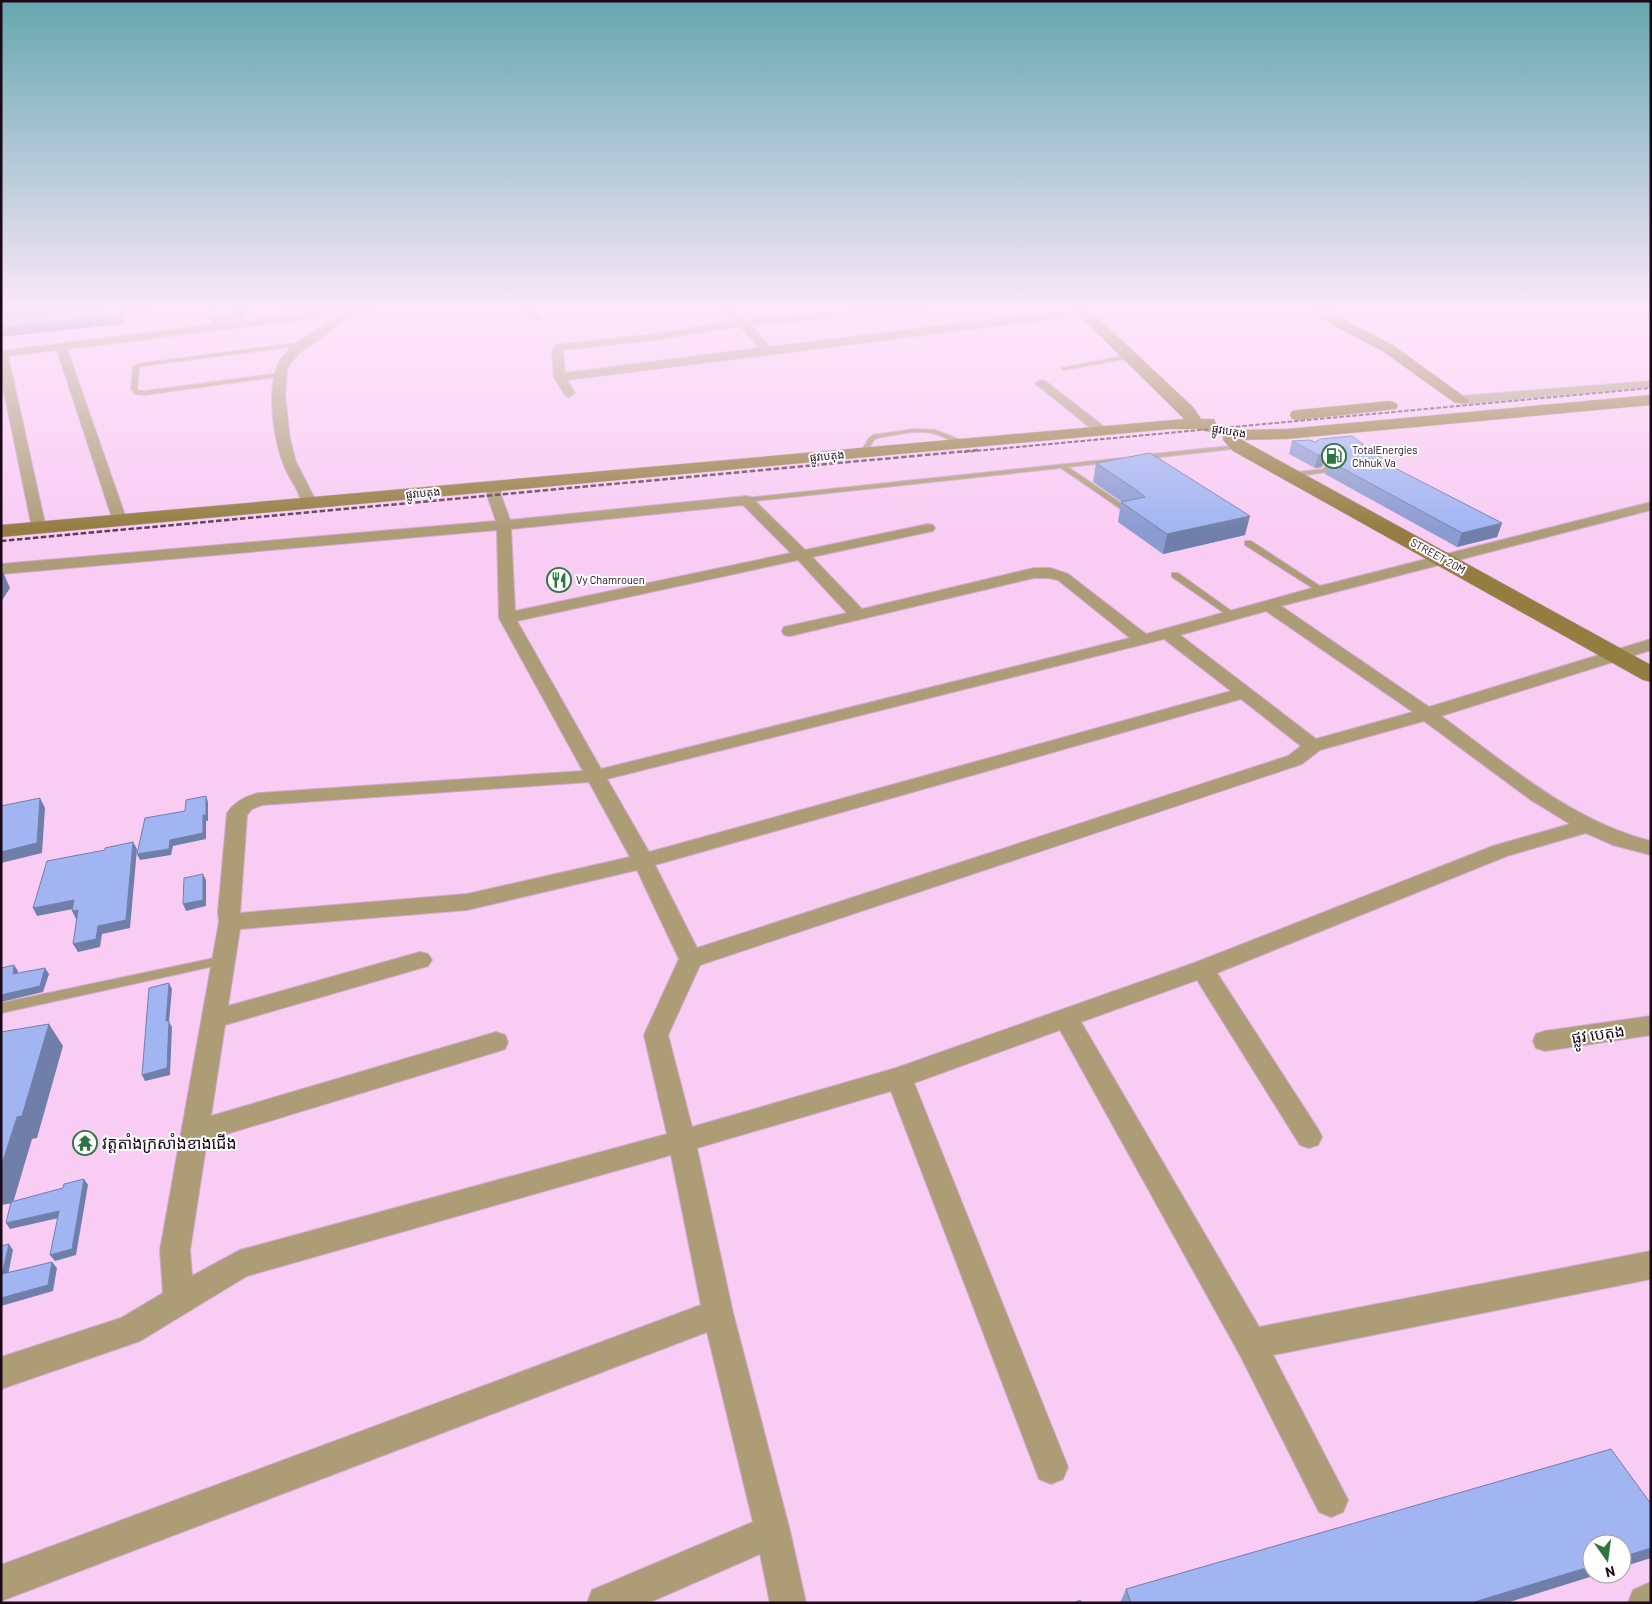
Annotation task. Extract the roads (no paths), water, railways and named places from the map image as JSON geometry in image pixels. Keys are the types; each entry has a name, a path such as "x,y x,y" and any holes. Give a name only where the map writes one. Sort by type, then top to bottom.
{"main road":[{"path":"1155,381 1187,411 1196,424 1255,419"},
{"path":"1434,381 1461,400"},
{"path":"1432,402 1461,400"},
{"name":"ផ្លូវបេតុង","path":"1,532 1170,424 1196,424 1235,440 1290,431 1350,430 1651,400"},
{"path":"1290,431 1402,405"},
{"name":"STREET 20M","path":"1235,440 1292,475 1651,674"}],"street":[{"path":"7,381 39,528"},
{"path":"73,381 120,521"},
{"path":"280,381 280,409 284,441 290,463 310,503"},
{"path":"562,381 569,393"},
{"path":"1041,383 1102,430"},
{"path":"1461,400 1651,384"},
{"path":"494,487 494,495 504,525 507,618 643,861 691,959"},
{"path":"1,569 504,525 746,500 801,554 858,616"},
{"path":"179,1301 175,1250 230,922 229,912 237,813 245,805 259,799 596,776 1168,634 1322,590 1651,506"},
{"path":"507,618 928,528"},
{"path":"790,631 1034,573 1050,573 1063,577 1144,640"},
{"path":"1269,605 1427,714 1538,796 1588,826 1620,840 1651,848"},
{"path":"1168,634 1314,746"},
{"path":"788,1603 773,1531 718,1313 682,1141 656,1035 691,959 1295,760 1314,746 1427,714 1651,644"},
{"path":"230,922 467,902 643,861 1244,693"},
{"path":"1,1373 128,1330 240,1264 682,1141 899,1078 1202,969 1500,851 1588,826"},
{"path":"214,1019 420,960"},
{"path":"1202,969 1309,1137"},
{"path":"1066,1018 1252,1344 1331,1500"},
{"name":"ផ្លូវ បេតុង","path":"1545,1041 1651,1026"},
{"path":"195,1132 496,1042"},
{"path":"899,1078 1051,1467"},
{"path":"1252,1344 1651,1265"},
{"path":"1,1583 718,1313"},
{"path":"605,1603 773,1531"},
{"path":"1646,1603 1651,1600"}],"lane":[{"path":"135,381 134,389 137,393 145,393 236,381"},
{"path":"746,500 1062,466 1235,440"},
{"path":"1292,475 1324,471 1328,467 1326,460"},
{"path":"1062,466 1132,515"},
{"path":"1248,543 1322,590"},
{"path":"1174,575 1233,615"},
{"path":"1,1008 224,960"}],"railway":[{"path":"964,452 1651,388"},
{"path":"1,541 978,450"}],"place":[{"name":"TotalEnergies Chhuk Va","path":"1334,456"},
{"name":"Vy Chamrouen","path":"559,580"},
{"name":"វត្តតាំងក្រសាំងខាងជើង","path":"85,1143"}]}
